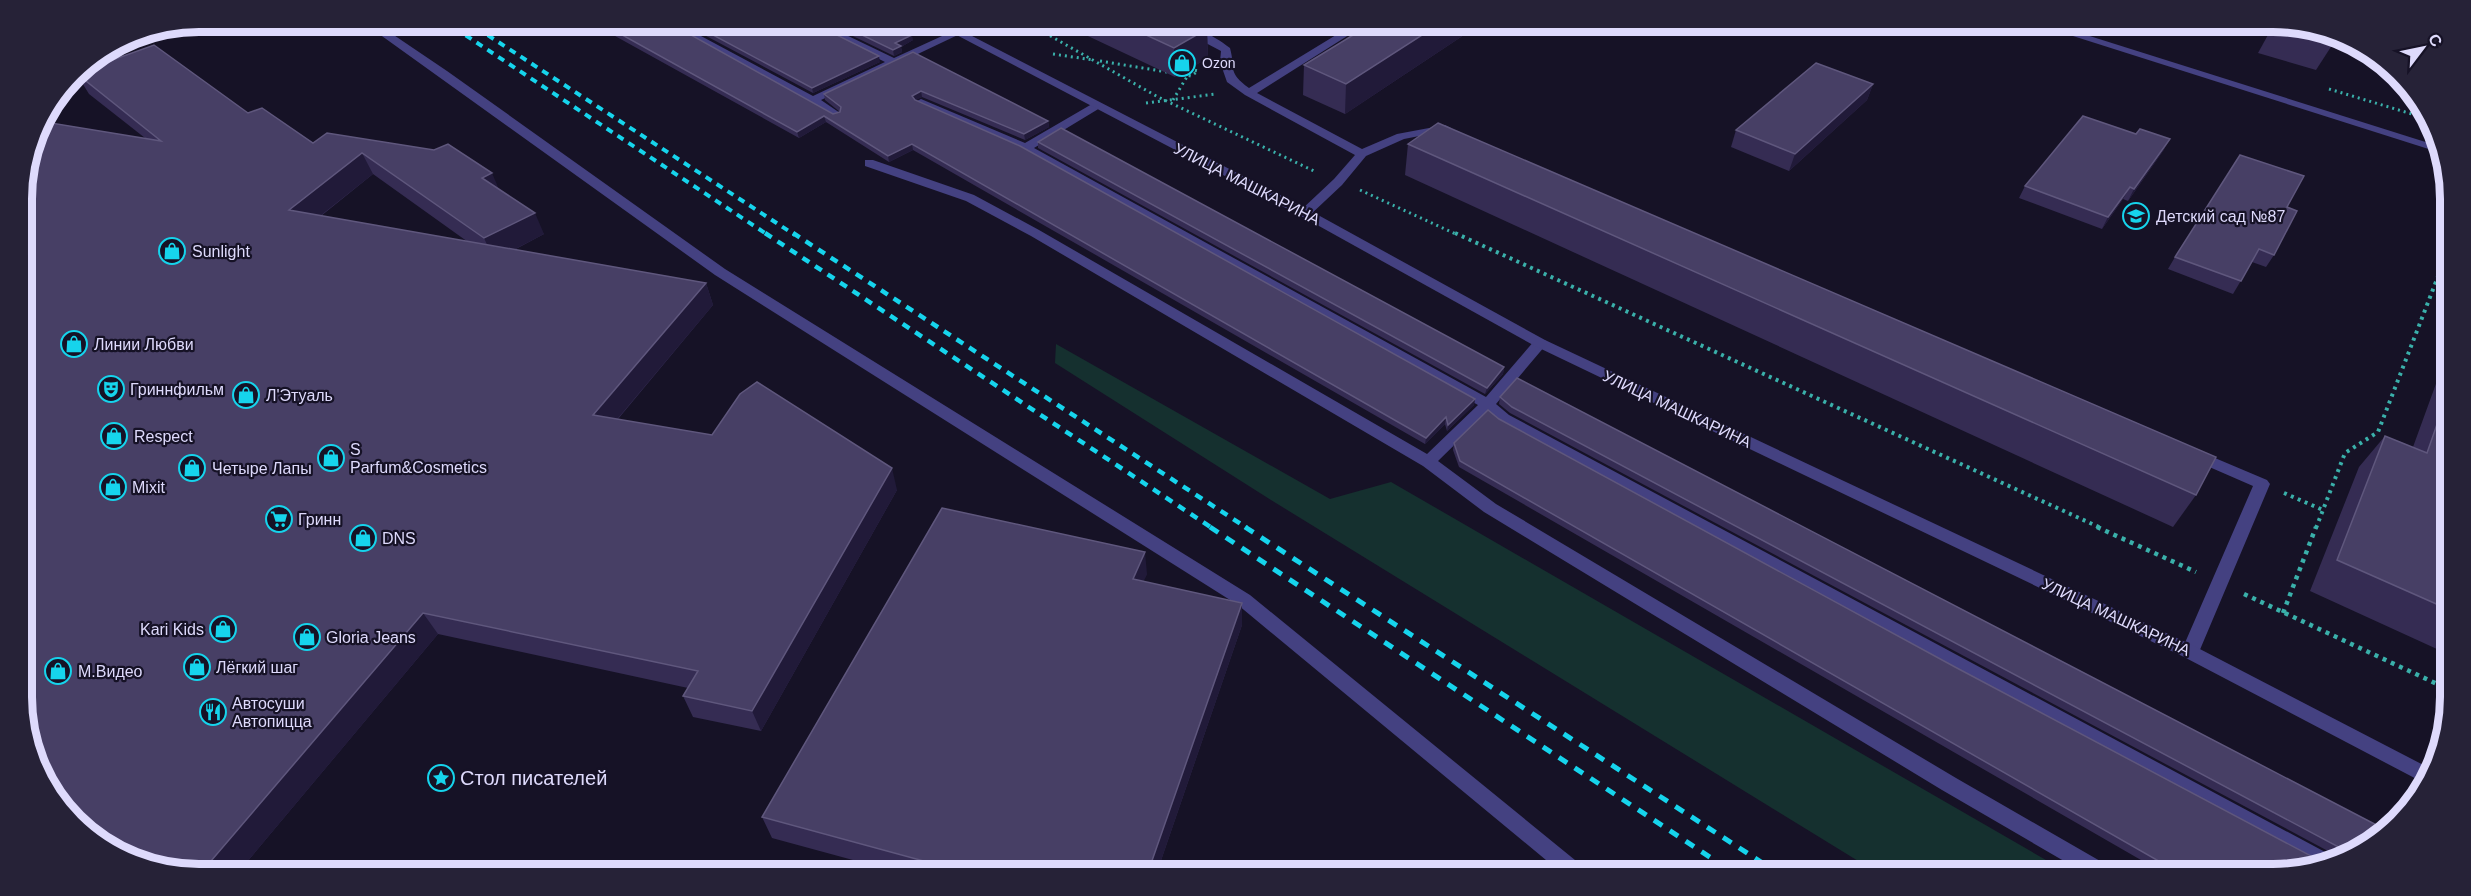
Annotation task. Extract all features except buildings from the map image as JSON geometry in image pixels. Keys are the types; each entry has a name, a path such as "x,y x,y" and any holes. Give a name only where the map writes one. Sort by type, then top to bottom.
{"street":[{"path":"1249,93 1349,31"},
{"path":"2063,31 2431,147"},
{"path":"382,32 720,272 1244,600 1566,864"},
{"path":"685,32 813,100 836,115"},
{"path":"831,32 892,62"},
{"path":"1191,32 1217,43 1226,50 1224,62 1231,80 1249,93 1362,154"},
{"path":"813,100 957,33"},
{"name":"УЛИЦА МАШКАРИНА","path":"957,33 1305,213 1540,344 2190,652 2422,773"},
{"path":"921,102 1026,148 1476,396 1504,419 1854,610 2320,857"},
{"path":"1026,148 1096,106"},
{"path":"1305,213 1338,182 1362,154 1401,136 1443,127 1454,132"},
{"path":"869,163 980,203 1428,462 1490,508 1949,784 2088,864"},
{"path":"1428,462 1487,405 1540,344"},
{"path":"2185,450 2262,484 2190,652"}],"path":[{"path":"1043,32 1166,101 1338,182 2440,685"},
{"path":"1051,54 1188,75 1197,74 1197,71 1189,69 1184,73"},
{"path":"1173,100 1188,75"},
{"path":"1108,112 1222,93 1249,93"},
{"path":"2283,613 2345,453 2378,432 2440,271"},
{"path":"2262,484 2323,510"}],"green space":[{"path":"1056,344 1330,499 1391,482 2053,864 1863,864 1271,500 1055,363"}],"railway":[{"path":"460,32 768,235"},
{"path":"483,32 795,235"},
{"path":"765,233 1212,528"},
{"path":"793,233 1247,528"},
{"path":"1210,527 1720,864"},
{"path":"1245,527 1764,864"}],"place":[{"name":"Ozon","path":"1182,63"},
{"name":"Детский сад №87","path":"2136,216"},
{"name":"Sunlight","path":"172,251"},
{"name":"Линии Любви","path":"74,344"},
{"name":"Гриннфильм","path":"111,389"},
{"name":"Л'Этуаль","path":"246,395"},
{"name":"Respect","path":"114,436"},
{"name":"S Parfum&Cosmetics","path":"331,458"},
{"name":"Четыре Лапы","path":"192,468"},
{"name":"Mixit","path":"113,487"},
{"name":"Гринн","path":"279,519"},
{"name":"DNS","path":"363,538"},
{"name":"Kari Kids","path":"223,629"},
{"name":"Gloria Jeans","path":"307,637"},
{"name":"Лёгкий шаг","path":"197,667"},
{"name":"М.Видео","path":"58,671"},
{"name":"Автосуши Автопицца","path":"213,712"},
{"name":"Стол писателей","path":"441,778"}]}
